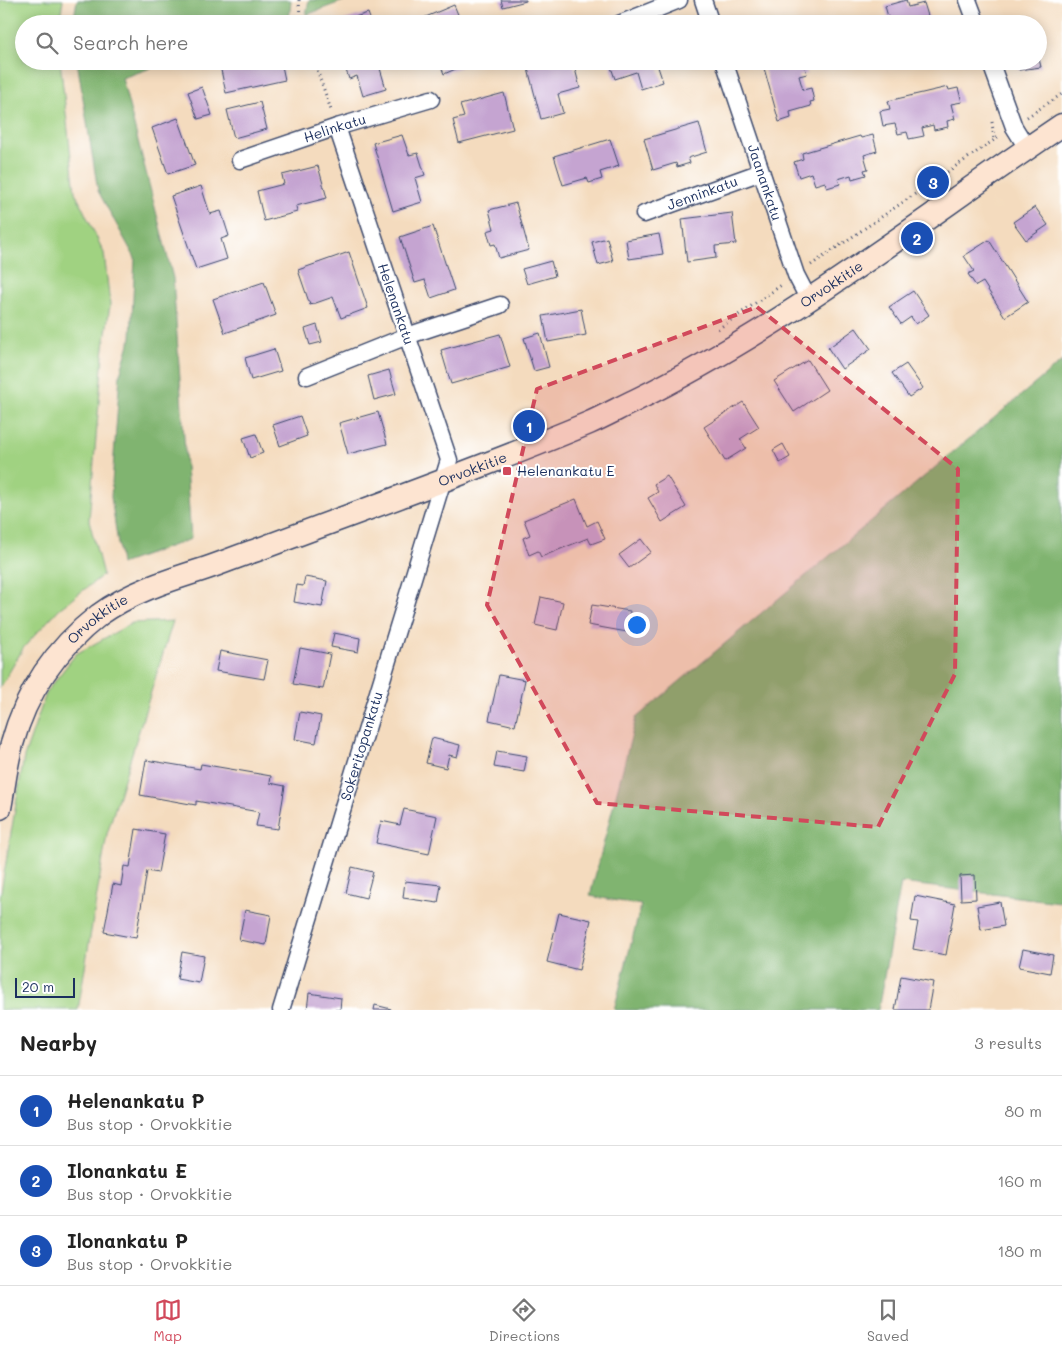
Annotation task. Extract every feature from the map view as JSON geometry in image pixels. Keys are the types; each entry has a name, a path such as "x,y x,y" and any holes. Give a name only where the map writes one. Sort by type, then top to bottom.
{"street":[{"path":"642,15 679,0"},
{"path":"703,0 708,15"},
{"path":"968,0 973,15"},
{"name":"Jaanankatu","path":"727,70 796,276 809,300"},
{"path":"993,70 1014,127 1027,148"},
{"name":"Helinkatu","path":"240,160 337,127 431,99"},
{"name":"Orvokkitie","path":"0,808 12,744 25,707 42,675 56,656 74,636 102,613 128,597 164,582 441,481 592,422 668,384 711,361 809,300 1062,125"},
{"name":"Helenankatu","path":"337,127 448,460 441,481"},
{"name":"Jenninkatu","path":"644,214 761,172"},
{"path":"307,376 407,336 500,305"},
{"name":"Sokeritopankatu","path":"282,1010 441,481"}],"path":[{"path":"299,0 300,15"},
{"path":"317,70 337,127"},
{"path":"711,334 1062,94"}],"highlighted area":[{"path":"757,307 958,469 955,674 878,827 597,803 487,605 537,389"}],"green space":[{"path":"0,0 63,0 60,15 15,15 15,70 61,70 75,192 104,253 110,304 103,355 89,520 103,575 59,609 24,647 0,688"},
{"path":"77,0 291,0 290,15 74,15"},
{"path":"309,0 346,0 306,15"},
{"path":"78,70 145,70 122,78 173,278 191,539 121,564 111,497 120,374 131,337 135,258 98,191"},
{"path":"1062,361 1062,898 1059,902 901,883 878,1010 614,1010 641,905 590,896 636,718"},
{"path":"173,621 107,834 78,1010 0,1010 0,897 24,757 47,691 76,654 132,623"}],"building":[{"path":"501,0 526,0 526,1 503,7"},
{"path":"906,0 908,7 924,3 928,15 888,15 885,6"},
{"path":"454,5 458,15 430,15"},
{"path":"221,70 283,70 285,80 226,93"},
{"path":"346,70 380,70 386,89 363,96 357,76 349,79"},
{"path":"442,70 453,70 444,74"},
{"path":"528,70 575,70 580,88 558,94 563,113 541,119"},
{"path":"612,70 659,70 663,82 641,89 636,72 615,79"},
{"path":"765,70 806,70 807,74 799,76 803,90 811,88 814,101 810,102 811,106 790,112 791,118 779,122"},
{"path":"202,87 212,115 198,119 188,92"},
{"path":"948,87 949,90 958,88 962,102 951,104 955,119 947,121 948,127 934,130 933,125 922,128 924,136 909,139 907,132 898,134 895,124 883,126 880,111 890,109 888,101"},
{"path":"504,93 513,129 459,143 453,120 464,117 460,105"},
{"path":"260,102 267,129 234,138 227,110"},
{"path":"178,118 195,165 168,174 152,128"},
{"path":"699,123 707,152 688,158 690,163 677,167 676,163 653,170 644,139"},
{"path":"402,135 409,155 418,153 425,175 415,178 422,202 393,211 373,143"},
{"path":"873,135 877,151 864,155 868,169 864,170 866,175 852,179 851,175 838,179 840,184 827,188 825,182 815,185 811,173 799,177 794,162 803,159 802,153 860,136 861,138"},
{"path":"610,139 619,166 600,172 602,179 589,183 587,178 563,185 554,156"},
{"path":"318,166 327,198 296,206 297,212 264,221 257,191 284,184 282,175"},
{"path":"201,186 210,214 221,211 229,236 221,239 227,259 196,269 171,196"},
{"path":"516,203 529,250 499,258 495,244 491,245 487,231 494,229 489,210"},
{"path":"1035,207 1048,225 1026,240 1013,222"},
{"path":"732,213 736,244 715,246 716,258 687,262 682,219"},
{"path":"433,226 454,290 431,298 425,280 415,283 400,237"},
{"path":"659,234 663,254 629,259 626,240"},
{"path":"607,238 613,261 598,265 592,242"},
{"path":"989,240 1028,302 1005,317 983,282 976,286 968,274 974,271 964,256"},
{"path":"349,252 368,308 341,318 333,297 310,305 298,270"},
{"path":"551,261 555,276 527,284 522,269"},
{"path":"264,282 276,315 225,333 213,299"},
{"path":"913,291 929,315 916,324 911,317 901,324 889,307"},
{"path":"581,309 586,335 548,342 543,316"},
{"path":"317,325 322,342 310,345 305,329"},
{"path":"856,328 871,349 842,369 828,348"},
{"path":"540,333 549,367 534,371 524,338"},
{"path":"500,334 510,367 451,384 441,350"},
{"path":"274,349 281,371 251,380 245,358"},
{"path":"808,360 827,390 794,412 774,381"},
{"path":"906,364 923,388 909,397 892,373"},
{"path":"389,370 396,394 374,400 368,376"},
{"path":"743,402 759,427 740,439 746,448 725,461 704,427"},
{"path":"378,412 387,444 348,454 339,423"},
{"path":"300,416 307,436 280,446 273,425"},
{"path":"256,434 263,453 250,458 243,438"},
{"path":"783,444 790,457 780,463 773,450"},
{"path":"667,476 686,507 662,522 648,498 658,492 654,484"},
{"path":"576,499 587,526 597,521 605,539 591,544 588,538 541,557 538,551 529,555 523,538 530,535 524,520"},
{"path":"641,539 651,552 629,568 619,555"},
{"path":"305,577 327,581 322,607 294,602 297,585 303,586"},
{"path":"541,597 563,602 557,630 535,625"},
{"path":"592,605 630,611 627,632 588,625"},
{"path":"334,633 360,638 358,652 331,647"},
{"path":"300,648 330,654 323,689 293,684"},
{"path":"220,651 268,660 264,679 216,671"},
{"path":"499,675 525,680 515,726 489,720"},
{"path":"300,712 321,716 316,743 295,739"},
{"path":"432,738 460,745 457,757 449,755 446,768 426,763"},
{"path":"497,751 527,756 524,772 494,767"},
{"path":"146,760 200,769 201,764 271,776 270,783 285,786 278,829 256,826 259,812 196,801 196,805 140,795"},
{"path":"404,809 437,816 429,854 376,843 381,821 400,825"},
{"path":"136,829 165,834 158,873 147,871 136,938 104,932 113,884 121,886 124,866 130,867"},
{"path":"352,867 373,872 366,898 346,893"},
{"path":"975,875 976,899 961,900 960,876"},
{"path":"405,881 441,885 438,903 403,898"},
{"path":"915,896 955,904 946,955 913,949 918,922 911,921"},
{"path":"1000,902 1004,926 981,930 977,906"},
{"path":"245,910 271,915 266,945 239,940"},
{"path":"559,913 591,920 579,970 547,962"},
{"path":"1023,949 1053,955 1050,973 1019,967"},
{"path":"182,952 204,956 199,983 177,979"},
{"path":"901,976 933,982 928,1010 895,1010"},
{"path":"309,993 341,998 340,1010 307,1010"},
{"path":"375,1005 391,1009 391,1010 374,1010"}],"place":[{"name":"Ilonankatu P","path":"933,182"},
{"name":"Ilonankatu E","path":"917,238"},
{"name":"Helenankatu P","path":"529,426"},
{"name":"Helenankatu E","path":"507,471"}]}
